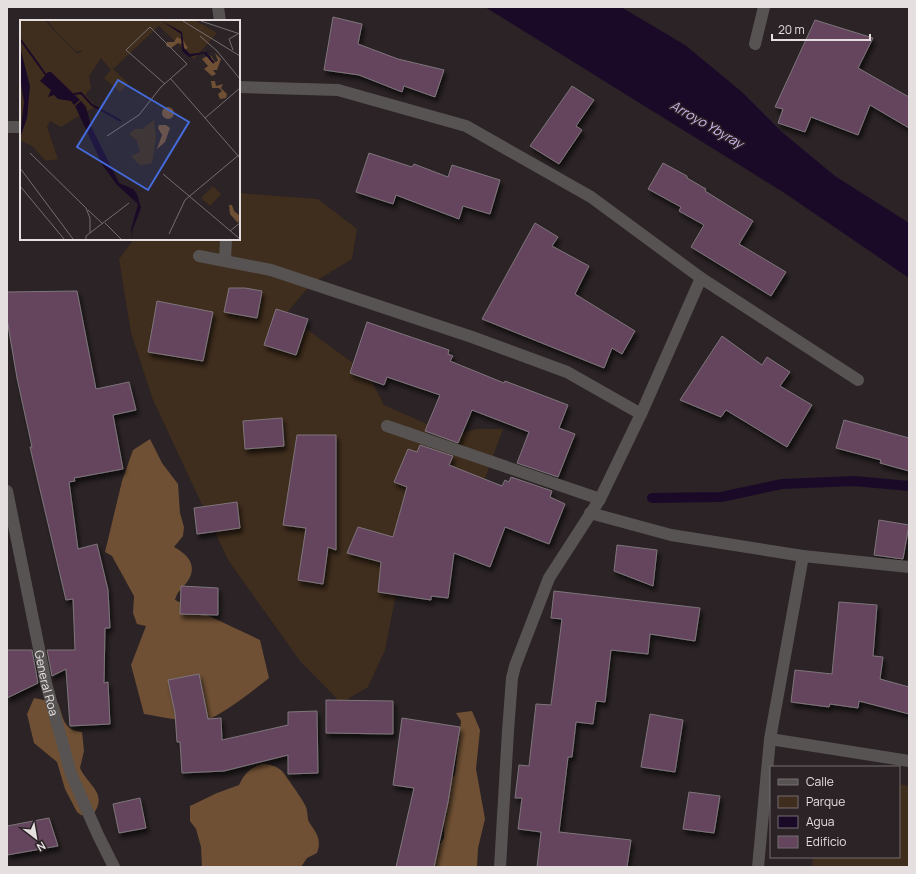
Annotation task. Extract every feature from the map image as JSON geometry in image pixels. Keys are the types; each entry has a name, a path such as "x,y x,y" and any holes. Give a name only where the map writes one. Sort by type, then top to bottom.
{"street":[{"path":"218,7 220,20"},
{"path":"755,44 764,7"},
{"path":"240,87 338,90 466,126 591,197 701,278 858,380"},
{"path":"7,127 20,127"},
{"path":"225,261 226,240"},
{"path":"199,256 271,270 472,337 567,372 641,414"},
{"path":"500,867 512,678 549,578 600,499 641,414 701,278"},
{"path":"387,426 600,499"},
{"name":"General Roa","path":"7,491 46,683 71,774 114,867"},
{"path":"590,513 671,536 803,556 909,567"},
{"path":"758,867 770,739 803,556"},
{"path":"770,739 909,761"}],"green space":[{"path":"240,193 318,199 357,229 352,259 311,284 286,314 368,374 384,405 452,435 477,429 503,429 475,506 406,542 385,650 368,687 341,703 300,661 228,560 153,400 131,333 119,259 133,240 240,240"},
{"path":"900,784 909,786 909,867 812,867 813,858 900,858"}],"shaded area":[{"path":"150,439 162,463 178,484 180,513 184,527 183,536 174,547 187,556 192,569 189,579 178,593 175,600 260,640 269,678 227,709 209,719 202,721 180,720 144,714 131,665 146,626 137,624 133,613 134,596 112,556 105,552 122,481 133,450"},
{"path":"34,698 58,703 65,723 71,729 82,732 84,751 80,768 96,791 99,802 91,817 81,815 77,812 65,789 57,762 34,743 27,714"},
{"path":"472,711 480,730 476,769 485,819 478,848 477,867 435,867 435,855 437,848 444,838 444,823 447,813 437,788 452,779 455,774 461,721 456,713"},
{"path":"262,764 268,764 282,771 305,804 309,822 319,840 317,853 307,858 301,867 202,867 201,847 196,829 190,821 190,806 217,793 239,785 243,777 248,772 254,767"}],"water":[{"name":"Arroyo Ybyray","path":"485,7 621,7 685,45 742,92 783,133 835,176 909,223 909,278 786,194"}],"building":[{"path":"333,17 362,24 358,44 398,59 444,70 435,97 404,86 402,92 359,75 324,70"},
{"path":"815,20 873,38 858,68 909,97 909,128 870,105 858,135 811,117 805,132 778,123 783,109 775,107"},
{"path":"572,86 594,100 576,126 582,130 559,164 530,146"},
{"path":"369,153 412,167 414,164 448,177 452,165 500,180 490,214 463,206 459,219 396,195 393,204 356,192"},
{"path":"663,163 687,176 687,178 706,189 705,191 753,221 739,244 786,272 771,296 691,247 704,225 679,211 681,207 648,189"},
{"path":"535,223 558,237 552,246 589,266 575,294 635,331 622,354 612,348 604,368 482,319"},
{"path":"229,288 245,288 262,291 257,318 224,312"},
{"path":"77,291 96,389 129,382 136,410 113,415 123,469 74,478 75,481 69,482 78,549 97,544 108,590 110,628 105,628 104,683 108,682 110,724 70,726 66,669 52,676 47,650 75,650 73,599 66,600 30,447 32,447 17,378 7,319 7,292"},
{"path":"157,301 213,312 203,361 148,352"},
{"path":"276,309 308,319 296,355 264,345"},
{"path":"367,322 449,350 448,354 453,356 450,361 504,383 505,381 568,405 559,428 575,434 558,477 517,463 529,432 472,410 458,443 425,431 440,395 387,377 384,385 350,373"},
{"path":"722,336 762,365 767,357 790,372 780,386 812,405 787,447 726,410 721,417 680,400"},
{"path":"282,418 284,446 245,449 243,421"},
{"path":"844,420 909,438 909,471 880,463 881,460 836,448"},
{"path":"297,435 336,435 336,550 328,547 323,584 298,580 306,528 283,525"},
{"path":"420,445 453,456 449,465 502,486 505,480 509,482 511,477 552,491 550,497 565,504 549,544 505,527 490,567 454,553 448,598 431,596 431,600 378,592 381,562 347,553 358,527 393,537 407,487 394,482 408,449 417,452"},
{"path":"237,502 240,528 197,534 194,508"},
{"path":"879,520 909,525 903,559 874,555"},
{"path":"617,545 657,550 653,586 614,571"},
{"path":"181,586 218,588 218,615 180,614"},
{"path":"554,591 700,608 695,641 650,634 648,654 611,650 605,702 596,701 593,724 576,722 572,757 568,757 559,832 631,840 627,867 537,867 541,832 518,829 522,798 515,798 519,765 529,766 536,704 551,705 562,619 551,618"},
{"path":"839,602 877,605 873,656 883,657 880,679 909,687 909,714 859,701 858,708 830,704 829,707 791,702 795,670 832,674"},
{"path":"7,650 32,650 38,683 7,698"},
{"path":"199,674 208,719 221,718 222,740 288,725 288,712 317,711 318,773 288,774 288,755 224,771 182,773 180,742 177,742 175,713 168,680"},
{"path":"326,700 393,701 393,734 326,733"},
{"path":"650,714 683,720 675,772 641,767"},
{"path":"402,718 460,727 448,802 434,867 396,867 414,788 393,785"},
{"path":"689,792 720,796 714,833 683,829"},
{"path":"140,798 146,828 119,833 113,804"},
{"path":"49,818 58,846 7,855 7,826"}],"waterway":[{"path":"652,498 721,497 782,484 854,481 909,486"}]}
